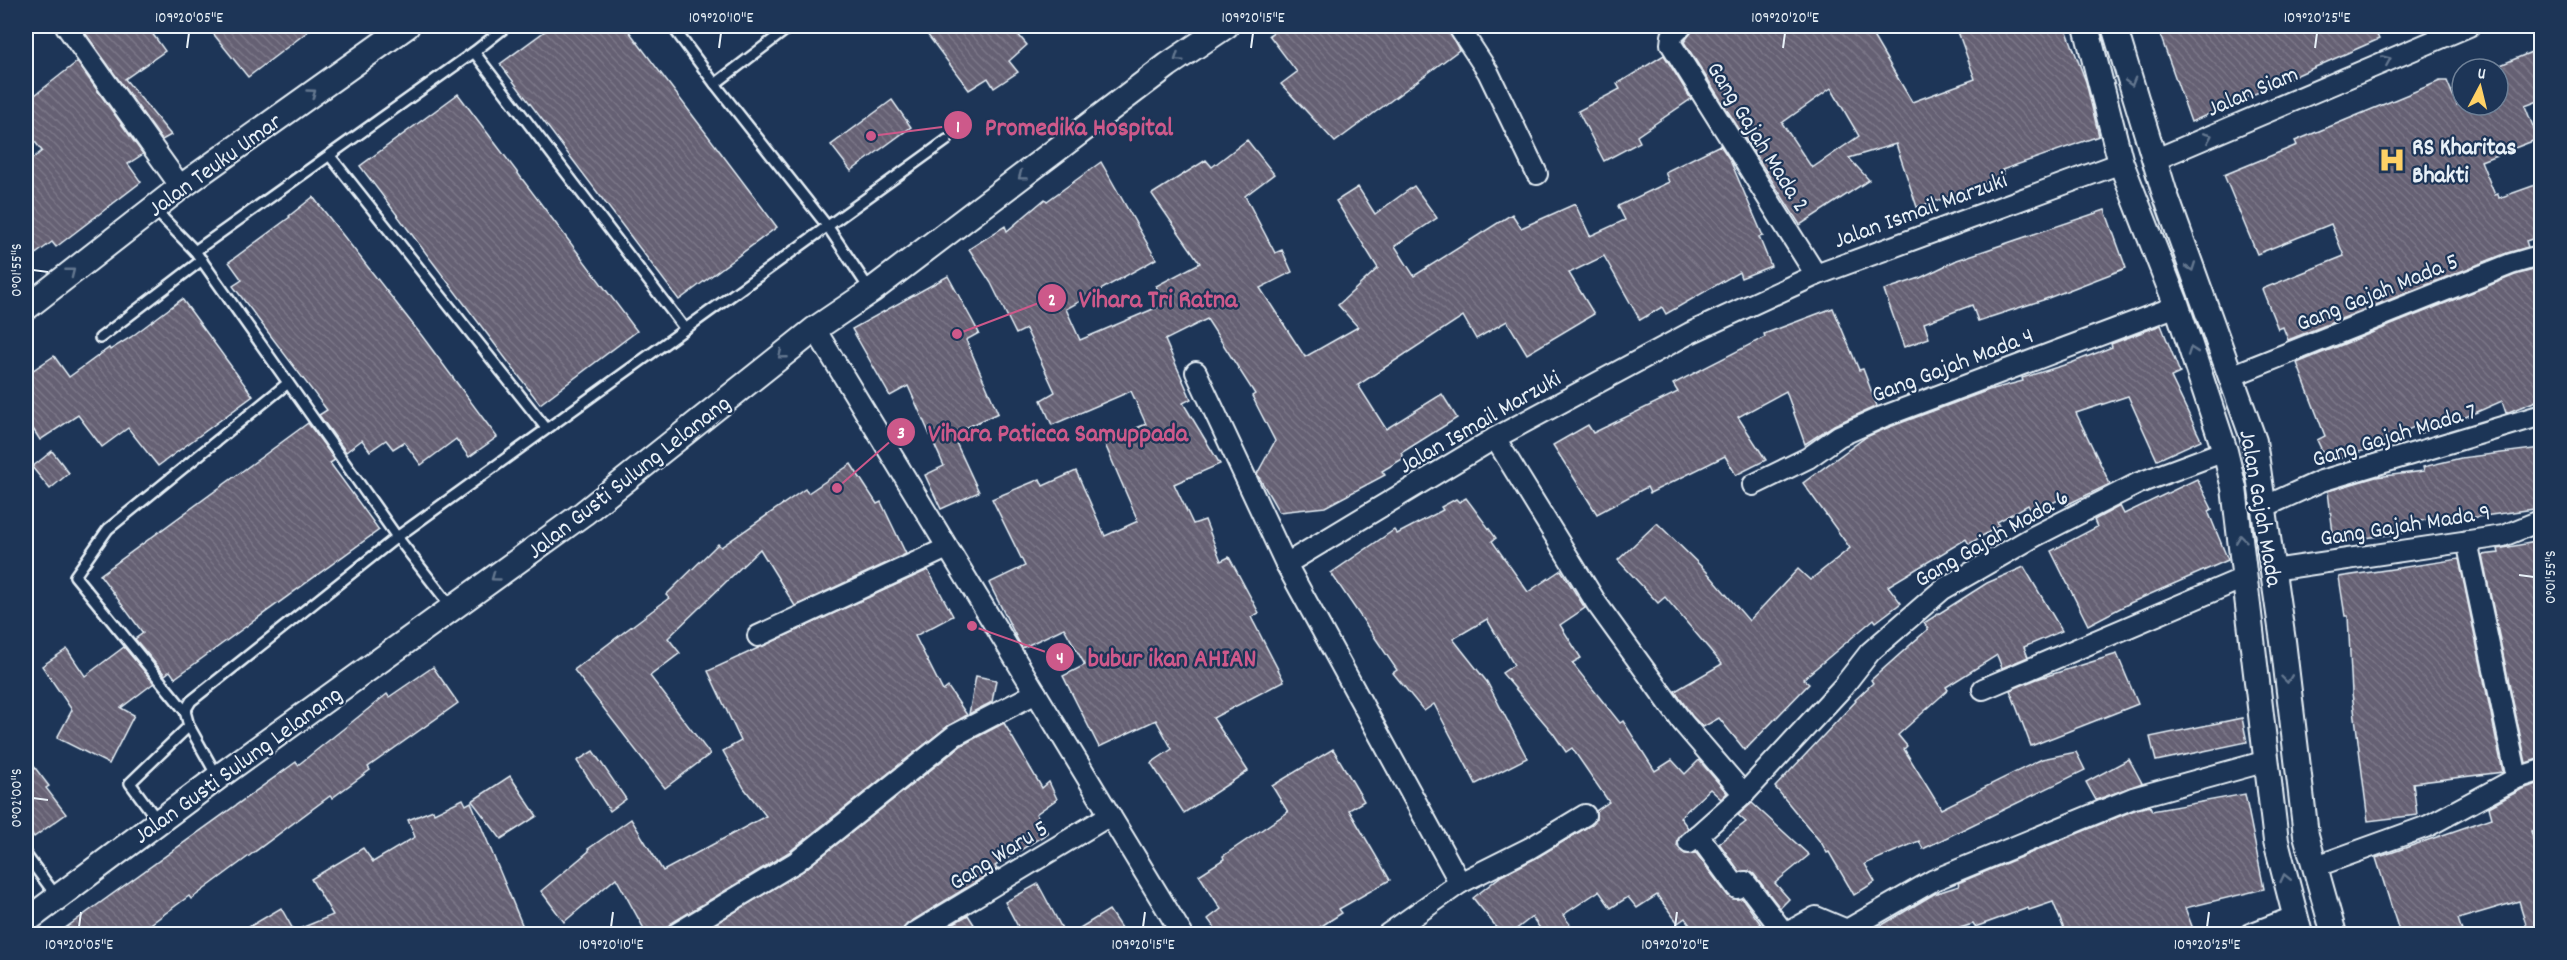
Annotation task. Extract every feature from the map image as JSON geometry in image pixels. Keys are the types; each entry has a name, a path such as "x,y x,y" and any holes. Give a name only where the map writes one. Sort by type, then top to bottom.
{"street":[{"path":"66,26 181,187"},
{"name":"Jalan Teuku Umar","path":"26,308 181,187 406,26"},
{"name":"Jalan Gusti Sulung Lelanang","path":"26,921 159,821 584,513 815,329 871,291 1168,65 1226,26"},
{"path":"1458,26 1488,72 1537,174"},
{"name":"Gang Gajah Mada 2","path":"1682,26 1672,36 1671,44 1816,274"},
{"name":"Jalan Siam","path":"2154,160 2469,26"},
{"path":"2087,29 2115,27"},
{"name":"Jalan Gajah Mada","path":"2115,27 2154,160 2254,441 2283,641 2306,835 2334,934"},
{"name":"Jalan Gajah Mada","path":"2087,29 2121,163 2177,306 2225,451 2234,488 2276,841 2297,926"},
{"name":"Jalan Ismail Marzuki","path":"1286,564 1495,438 1690,333 1816,274 2121,163"},
{"name":"Gang Gajah Mada 5","path":"2231,376 2511,264 2541,255"},
{"name":"Gang Gajah Mada 4","path":"1753,485 1808,458 1839,436 1882,417 2177,306"},
{"path":"815,329 1182,934"},
{"path":"1196,372 1286,564 1460,883"},
{"name":"Gang Gajah Mada 7","path":"2264,507 2321,481 2541,415"},
{"path":"1495,438 1597,604 1683,723 1744,794"},
{"name":"Gang Gajah Mada 6","path":"1846,932 1815,917 1785,934 1745,882 1737,888 1693,839 1744,794 1842,688 1870,652 1943,589 2035,536 2139,483 2225,451"},
{"name":"Gang Gajah Mada 9","path":"2273,570 2503,536 2541,520"},
{"path":"2467,541 2517,778"},
{"path":"758,636 947,548"},
{"path":"1983,689 2246,576"},
{"path":"2254,644 2283,641"},
{"path":"676,934 796,862 955,735 1036,693"},
{"path":"1846,932 1934,880 2133,798 2267,761"},
{"path":"2314,867 2428,826 2517,778 2541,770"},
{"path":"1388,934 1460,883 1530,848 1585,815"},
{"name":"Gang Waru 5","path":"913,934 1110,816"},
{"path":"2250,934 2297,926"}],"lane":[{"path":"195,251 330,156 507,26"},
{"path":"672,26 828,227 871,291"},
{"path":"715,84 791,26"},
{"path":"474,52 685,329"},
{"path":"185,711 190,701 397,537 948,140"},
{"path":"330,156 546,428"},
{"path":"153,208 202,260 397,537 452,608"},
{"path":"100,338 202,260"},
{"path":"218,778 189,726 185,711 75,576 108,529 288,382"},
{"path":"159,821 130,783 189,726"},
{"path":"26,855 57,897"}],"building":[{"path":"80,26 147,26 165,51 125,79 171,135 162,140"},
{"path":"207,26 315,26 248,77"},
{"path":"552,26 625,26 777,227 679,300 500,64"},
{"path":"921,26 1011,26 1027,45 1009,61 1018,72 994,88 988,78 969,90"},
{"path":"1283,26 1446,26 1459,50 1335,142 1281,84 1297,72 1269,35"},
{"path":"1704,26 1867,26 1912,102 1975,79 1956,26 2065,26 2086,82 2099,136 2002,170 2004,174 1968,191 1917,207 1896,144 1849,158 1869,180 1800,225 1684,42 1692,31","holes":["1831,88 1859,136 1812,168 1782,123"]},
{"path":"2157,26 2269,26 2272,32 2287,26 2373,26 2379,39 2191,122"},
{"path":"2541,48 2541,100 2525,106 2538,139 2481,161 2495,195 2498,194 2499,198 2541,183 2541,236 2526,241 2528,247 2507,253 2288,340 2283,327 2278,329 2262,289 2344,256 2331,224 2257,254 2224,175 2297,145 2295,141 2440,81 2447,81 2450,88 2450,117 2510,117 2510,61"},
{"path":"1664,55 1691,99 1637,136 1640,142 1604,161 1578,111 1620,89 1617,84"},
{"path":"77,62 143,154 128,164 141,182 56,247 52,242 26,261 26,164 42,151 26,130 26,102"},
{"path":"458,94 637,331 540,404 360,166"},
{"path":"892,100 911,127 851,171 831,145"},
{"path":"1247,140 1274,174 1245,196 1275,253 1282,250 1292,272 1260,288 1305,357 1358,327 1338,305 1378,268 1336,201 1358,187 1375,214 1414,186 1437,218 1395,246 1414,276 1512,214 1521,228 1575,204 1590,236 1625,220 1618,206 1669,182 1665,172 1720,145 1730,160 1763,236 1759,237 1771,266 1741,278 1739,272 1666,314 1662,307 1640,320 1604,256 1569,273 1594,314 1527,354 1507,321 1476,339 1463,316 1358,385 1386,429 1442,394 1457,418 1401,453 1404,458 1382,471 1385,475 1325,507 1279,512 1257,474 1275,441 1252,396 1255,394 1207,319 1165,340 1191,399 1183,403 1220,464 1174,484 1193,524 1205,520 1221,561 1229,557 1259,613 1251,617 1284,681 1213,718 1248,771 1184,813 1151,763 1172,749 1156,720 1099,747 1063,676 1085,665 1064,628 1022,648 989,583 1025,566 992,499 1040,479 1043,486 1076,471 1105,536 1138,521 1104,442 1146,424 1131,391 1052,425 1041,400 1055,392 1026,329 1016,334 991,283 969,249 1005,226 1007,231 1045,199 1047,201 1101,162 1156,259 1066,309 1080,340 1165,304 1156,286 1200,263 1152,194 1206,160 1212,167"},
{"path":"313,197 422,336 497,437 469,457 456,439 421,465 404,442 393,449 386,440 370,451 362,440 346,452 319,415 327,410 233,286 242,280 229,262"},
{"path":"2105,210 2126,268 2043,300 1978,321 1972,305 1924,323 1929,338 1904,347 1884,290 1920,278 1957,260"},
{"path":"2537,269 2541,282 2541,399 2506,413 2502,401 2452,423 2420,433 2418,425 2366,450 2327,461 2317,440 2325,436 2297,363 2515,275"},
{"path":"948,276 979,333 966,340 998,413 952,434 979,492 941,509 925,475 944,466 908,386 890,396 852,329"},
{"path":"182,299 253,396 158,466 128,428 102,447 78,415 40,440 26,418 26,375 54,356 69,377 109,348 110,350 131,337"},
{"path":"1833,308 1859,370 1863,369 1877,406 1834,425 1805,444 1786,391 1738,417 1766,460 1736,475 1725,456 1650,493 1647,487 1597,514 1553,445 1588,425 1593,433 1678,392 1673,384 1765,337 1764,334"},
{"path":"2161,325 2180,373 2171,377 2201,440 2157,460 2128,396 2076,413 2110,484 2066,505 2062,498 2032,513 2028,505 1997,522 1999,526 1969,544 1966,539 1888,586 1901,603 1876,622 1874,619 1803,679 1809,684 1745,750 1719,718 1703,727 1692,716 1675,691 1722,664 1665,597 1658,603 1618,560 1657,523 1707,572 1749,621 1798,569 1810,580 1850,548 1803,483 1866,437 1989,390 2023,381 2022,378 2071,363 2112,347 2111,344"},
{"path":"308,423 335,460 330,463 379,530 175,678 170,671 165,675 135,639 143,633 100,575"},
{"path":"2541,448 2541,508 2455,520 2454,517 2402,523 2403,533 2334,542 2328,491 2376,477 2424,471 2423,467 2461,458"},
{"path":"52,451 69,473 50,489 32,467"},
{"path":"851,464 877,504 881,502 906,554 795,606 760,549 668,638 680,653 650,676 710,754 665,788 574,670 669,598 666,595 718,544 721,547 805,489 808,493"},
{"path":"2197,479 2212,509 2208,511 2228,560 2130,603 2088,625 2051,551 2097,527 2094,520 2120,506 2124,514"},
{"path":"1466,498 1496,538 1492,541 1528,592 1561,570 1585,608 1560,625 1581,658 1572,663 1620,723 1623,721 1655,771 1672,760 1685,774 1699,760 1727,793 1721,799 1710,789 1680,817 1688,828 1678,839 1677,846 1685,854 1696,853 1728,896 1733,899 1742,898 1768,934 1696,934 1685,918 1678,923 1657,895 1637,908 1628,897 1611,908 1599,891 1563,915 1577,934 1544,934 1532,917 1510,934 1502,934 1473,898 1501,876 1591,825 1596,820 1596,811 1609,802 1572,748 1566,752 1553,733 1502,673 1514,665 1487,619 1453,639 1487,682 1527,758 1476,784 1434,704 1424,711 1393,673 1397,670 1331,573 1394,530 1397,534 1443,510 1441,507 1456,499 1459,502"},
{"path":"2541,541 2541,758 2526,763 2482,555 2499,553 2498,549"},
{"path":"2459,559 2503,772 2413,783 2417,815 2368,821 2352,693 2348,616 2345,616 2339,577"},
{"path":"2024,567 2062,631 2024,647 2028,657 2002,668 1997,655 1946,687 1948,690 1898,735 1907,746 1904,749 1941,809 2042,759 2076,752 2085,770 1923,849 1919,841 1865,864 1875,882 1854,895 1829,852 1827,853 1775,787 1873,683 1871,680 1928,629 1924,623 1987,583"},
{"path":"928,570 953,616 915,636 943,691 948,687 967,715 948,726 789,852 670,924 664,934 647,934 616,878 564,922 541,891 589,851 588,849 631,819 663,871 766,816 744,788 723,751 741,741 708,671"},
{"path":"124,647 154,683 121,708 134,715 109,764 57,738 72,710 42,666 67,649 85,676"},
{"path":"2117,654 2138,704 2031,746 2010,690 2037,679"},
{"path":"433,667 458,703 368,767 370,770 332,798 330,796 191,899 189,896 137,934 57,934 296,762 298,765 387,694 389,697"},
{"path":"976,676 996,680 992,702 969,714"},
{"path":"2242,718 2247,742 2156,761 2150,737"},
{"path":"1004,723 1042,788 1049,782 1057,799 1036,814 1048,833 995,866 997,869 907,924 901,934 698,934 803,871 962,745"},
{"path":"1333,749 1364,801 1349,810 1390,880 1339,909 1342,913 1309,934 1219,934 1208,919 1221,909 1199,875 1288,812 1272,786"},
{"path":"593,751 626,799 610,811 577,761"},
{"path":"26,756 49,786 46,788 66,814 34,837 26,827"},
{"path":"2129,759 2142,783 2096,800 2086,782"},
{"path":"510,776 537,816 501,839 472,801"},
{"path":"2541,783 2541,829 2531,831 2541,865 2541,934 2529,934 2519,901 2458,919 2463,934 2400,934 2376,858 2492,818 2489,807 2522,789"},
{"path":"2245,794 2264,889 2185,908 2195,934 2066,934 2053,902 2029,910 2028,908 1975,927 1973,924 1941,934 1867,934 1934,894 1959,886 1958,883 2137,809 2150,806 2152,811"},
{"path":"463,799 466,805 471,802 526,934 237,934 281,908 294,931 333,915 311,879 363,848 373,862 415,837 408,820 433,810 434,813"},
{"path":"1752,803 1809,855 1775,883 1789,899 1780,908 1754,874 1749,871 1740,872 1719,843 1746,822 1738,815"},
{"path":"1038,884 1065,934 1022,934 1005,902"},
{"path":"1109,910 1125,934 1070,934"},
{"path":"968,915 980,934 935,934"}],"place":[{"name":"Promedika Hospital","path":"871,136"},
{"name":"RS Kharitas Bhakti","path":"2392,160"},
{"name":"Vihara Tri Ratna","path":"957,334"},
{"name":"Vihara Paticca Samuppada","path":"837,488"},
{"name":"bubur ikan AHIAN","path":"972,626"}]}
